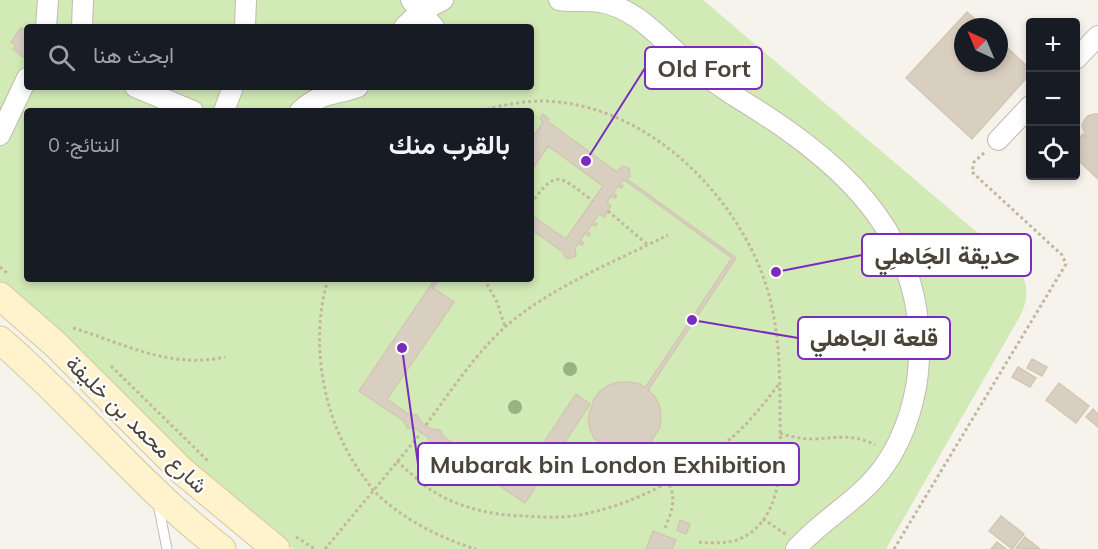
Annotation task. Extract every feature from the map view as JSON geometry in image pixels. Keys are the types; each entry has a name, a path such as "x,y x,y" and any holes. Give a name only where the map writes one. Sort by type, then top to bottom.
{"main road":[{"name":"شارع محمد بن خليفة","path":"5,285 54,344 183,471 283,541"},
{"name":"شارع محمد بن خليفة","path":"0,340 152,488 222,549"}],"street":[{"path":"45,24 48,0"},
{"path":"82,24 83,0"},
{"path":"245,24 246,0"},
{"path":"415,6 443,0"},
{"path":"559,0 600,1 638,19 710,80 798,136 855,188 885,224 904,262 911,282 919,323 919,365 911,407 890,458 868,485 798,546"},
{"path":"406,24 415,6"},
{"path":"415,6 431,24"},
{"path":"1080,55 1098,36"},
{"path":"0,135 24,84"},
{"path":"142,90 187,108"},
{"path":"225,108 232,90"},
{"path":"304,108 325,95 346,90"},
{"path":"998,140 1026,110"}],"lane":[{"path":"152,488 163,521 167,549"}],"path":[{"path":"491,108 505,104 544,101 582,106 619,118 651,136 680,158 706,183 729,211 748,242 773,310 779,346 778,484 772,502 757,527 740,539 720,543 696,542"},
{"path":"894,549 1066,264 1062,255 972,172 974,162 998,140"},
{"path":"534,200 546,183 556,179 566,182 593,201"},
{"path":"608,211 648,244"},
{"path":"426,425 468,366 505,327 548,296 668,235"},
{"path":"0,267 5,285"},
{"path":"327,282 321,319 321,356 326,392 336,427 352,460 373,490 398,511 427,529 458,544 476,549"},
{"path":"486,282 497,302 505,327"},
{"path":"77,334 69,327 147,354 172,360 198,361 225,357"},
{"path":"106,362 216,469"},
{"path":"397,461 429,488 447,499 479,511 514,516 572,516 626,501 668,482 699,463 738,432 755,415 780,383"},
{"path":"326,549 421,433"},
{"path":"780,433 803,439 854,436 880,448 890,458"},
{"path":"665,528 673,502 668,482"},
{"path":"763,519 798,546"},
{"path":"283,541 315,549"}],"green space":[{"path":"0,0 703,0 1018,267 1026,286 1025,305 1019,318 886,549 294,549 216,487 0,281"}],"building":[{"path":"967,12 974,18 961,18"},
{"path":"954,26 954,72 1008,72 1008,48 1026,65 1026,78 972,139 906,78"},
{"path":"21,28 24,30 23,57 13,49 16,45 11,42"},
{"path":"543,114 549,119 547,121 617,172 622,166 629,168 630,176 627,179 736,258 648,390 660,407 660,427 649,445 630,454 610,451 594,438 588,418 594,399 600,391 619,382 640,384 645,388 732,258 623,179 620,184 623,186 621,188 618,186 613,193 617,196 615,198 611,196 607,202 611,206 604,217 599,214 593,222 597,224 595,226 592,224 587,231 590,233 589,236 585,233 580,240 584,243 582,245 579,243 575,248 576,256 568,259 565,257 563,252 534,231 534,217 566,239 603,186 548,146 534,167 534,133 543,122 540,119"},
{"path":"1098,114 1098,179 1080,162 1082,154 1080,137 1083,134 1087,138 1082,126 1088,116"},
{"path":"433,282 437,282 433,288 454,302 387,399 408,414 417,415 421,422 431,429 440,430 444,437 515,486 576,394 590,404 525,503 439,445 430,444 427,436 416,429 407,428 404,421 359,391"},
{"path":"1032,359 1047,367 1042,376 1027,368"},
{"path":"1018,367 1036,378 1030,387 1012,377"},
{"path":"1059,383 1089,406 1076,423 1046,400"},
{"path":"1093,409 1098,414 1098,427 1086,417"},
{"path":"1001,516 1024,534 1012,549 989,531"},
{"path":"680,520 690,524 686,534 677,530"},
{"path":"653,531 676,540 672,549 646,549"},
{"path":"1025,537 1040,549 1016,548"},
{"path":"997,542 1006,549 991,549"}],"place":[{"name":"Old Fort","path":"586,161"},
{"name":"حديقة الجَاهلِي","path":"776,272"},
{"name":"قلعة الجاهلي","path":"692,320"},
{"name":"Mubarak bin London Exhibition","path":"402,348"}]}
